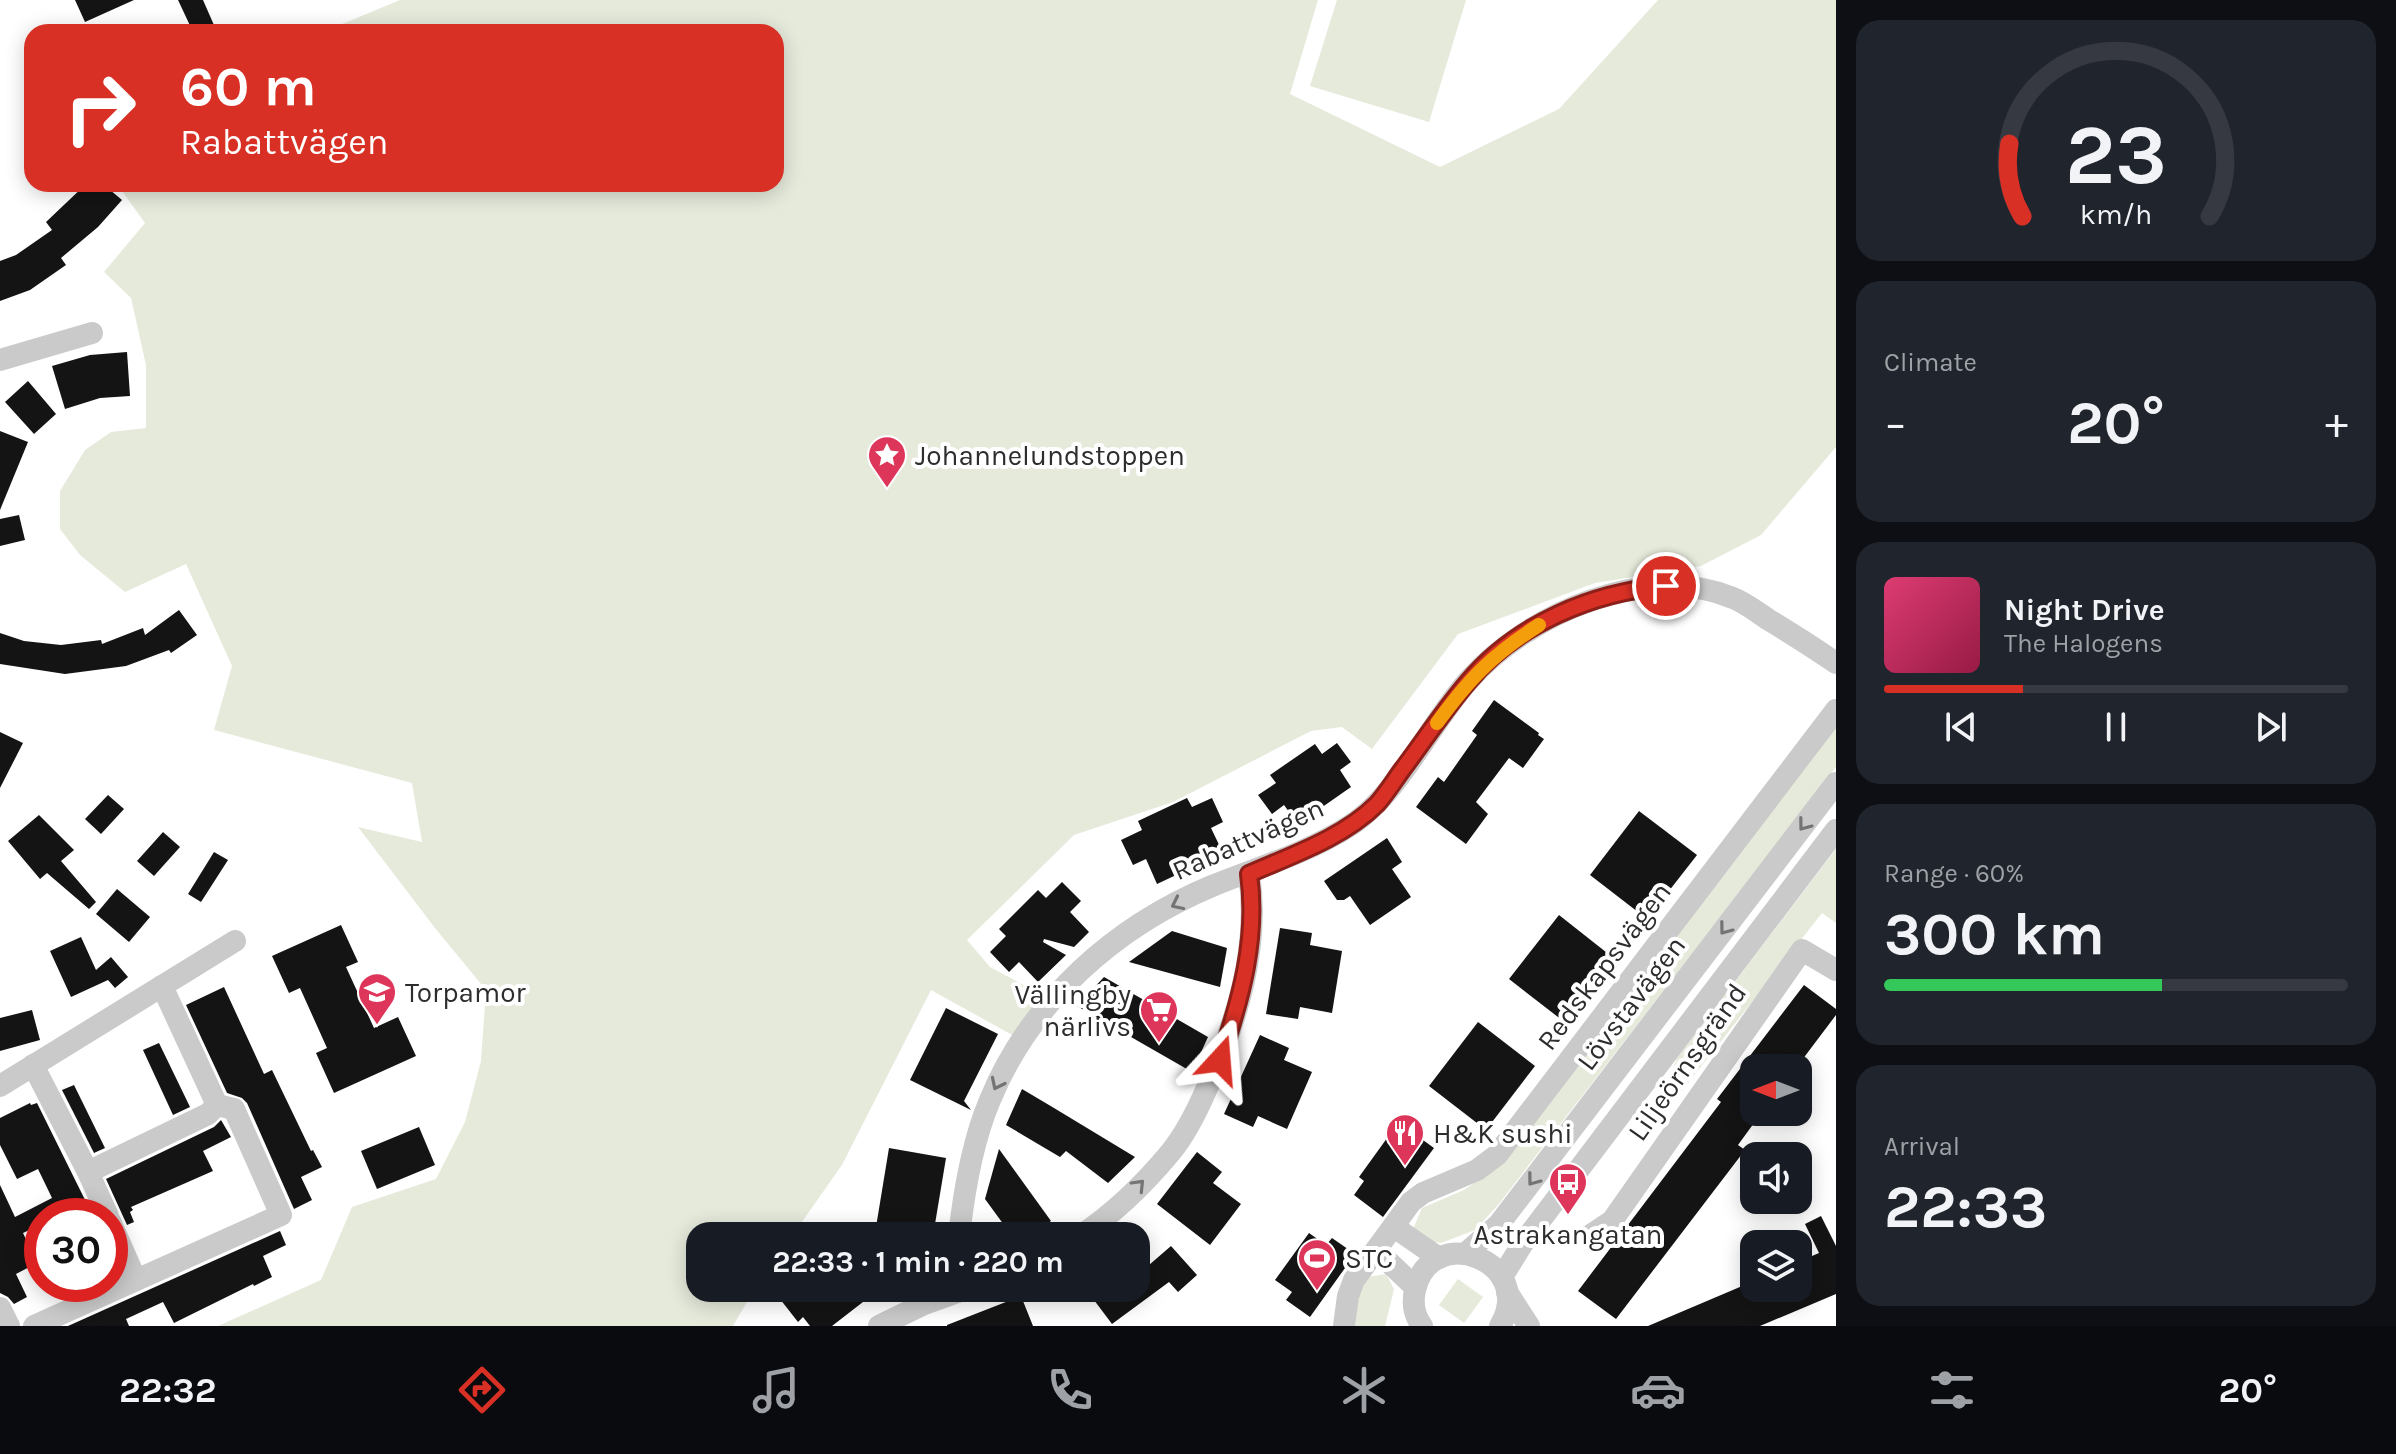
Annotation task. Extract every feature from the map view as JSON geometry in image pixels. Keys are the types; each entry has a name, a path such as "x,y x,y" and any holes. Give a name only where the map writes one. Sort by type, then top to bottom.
{"street":[{"path":"0,360 92,333"},
{"name":"Rabattvägen","path":"961,1222 963,1201 989,1101 1013,1054 1037,1018 1067,982 1108,945 1165,909 1211,887 1303,851 1352,825 1377,803 1469,679 1505,647 1549,619 1591,599 1631,589 1666,586 1711,591 1736,599 1836,663"},
{"name":"Redskapsvägen","path":"1344,1326 1348,1296 1354,1280 1411,1202 1423,1193 1477,1170 1497,1155 1836,710"},
{"name":"Lövstavägen","path":"1466,1253 1499,1224 1836,783"},
{"path":"1500,1326 1508,1307 1504,1284 1523,1243 1836,830"},
{"path":"1097,1222 1130,1195 1171,1152 1193,1118 1220,1060 1236,1012 1249,953 1249,874"},
{"path":"0,1086 235,941"},
{"name":"Liljeörnsgränd","path":"1591,1235 1612,1221 1802,950 1836,970"},
{"path":"162,986 217,1105"},
{"path":"33,1065 100,1198"},
{"path":"88,1172 208,1114 217,1105"},
{"path":"34,1326 281,1215 234,1109 217,1105"},
{"path":"1394,1227 1439,1258"},
{"path":"1376,1250 1415,1287"},
{"path":"1418,1324 1413,1298 1420,1276 1439,1258 1466,1253 1481,1257 1493,1265 1529,1326"},
{"path":"128,1262 136,1280"},
{"path":"879,1326 930,1302"},
{"path":"0,1308 9,1326"}],"shaded area":[{"path":"400,0 1318,0 1290,94 1440,167 1559,109 1658,0 1836,0 1836,447 1761,535 1701,566 1595,583 1458,634 1372,749 1342,727 1311,731 1173,802 1074,835 967,940 990,967 1044,996 1014,1036 931,990 842,1165 802,1222 686,1222 686,1302 747,1302 733,1326 218,1326 321,1280 352,1207 436,1179 465,1122 481,1061 486,990 358,827 422,842 412,783 214,730 232,666 186,564 125,592 80,555 60,529 60,491 85,450 111,432 146,428 146,365 131,298 104,272 145,223 123,192 784,192 784,24 342,24"},
{"path":"1337,0 1466,0 1429,122 1310,86"},
{"path":"1836,723 1836,767 1498,1205 1475,1230 1441,1243 1426,1240 1413,1229 1422,1208 1464,1190 1502,1163"},
{"path":"1836,849 1836,923 1822,913 1674,1101 1664,1093 1677,1058"},
{"path":"1386,1274 1394,1289 1385,1326 1355,1326 1359,1292 1368,1277"},
{"path":"1458,1279 1483,1297 1464,1323 1439,1305"}],"building":[{"path":"75,0 134,0 85,22"},
{"path":"178,0 203,0 214,24 189,24"},
{"path":"78,192 112,192 122,200 98,227 61,258 66,265 30,290 0,301 0,261 16,255 52,230 46,222"},
{"path":"127,352 130,396 100,398 65,409 52,366 90,355"},
{"path":"28,381 56,414 34,434 5,402"},
{"path":"0,431 28,442 0,510"},
{"path":"19,515 25,540 0,546 0,519"},
{"path":"179,610 197,635 171,653 169,650 126,666 65,674 0,664 0,633 24,641 61,645 101,640 102,644 143,628 145,635"},
{"path":"1494,700 1544,739 1523,768 1509,758 1476,802 1488,814 1466,844 1416,807 1438,777 1444,782 1477,735 1472,731"},
{"path":"0,732 23,743 0,788"},
{"path":"1337,743 1351,762 1340,770 1351,787 1298,824 1284,805 1272,814 1258,795 1276,783 1270,775 1315,744 1322,754"},
{"path":"108,795 124,809 101,834 85,819"},
{"path":"1187,798 1192,807 1212,798 1223,822 1211,828 1223,853 1157,884 1146,859 1133,865 1121,840 1142,830 1138,821"},
{"path":"1639,811 1697,855 1647,919 1590,875"},
{"path":"39,815 74,850 61,861 96,902 89,909 47,873 40,879 8,841"},
{"path":"163,832 180,847 154,876 137,861"},
{"path":"1387,838 1402,862 1392,869 1411,897 1370,925 1350,896 1337,900 1324,881"},
{"path":"214,852 228,860 201,902 188,894"},
{"path":"1062,882 1081,901 1070,912 1089,932 1074,947 1044,939 1043,942 1066,955 1038,982 1019,962 1009,972 990,952 1006,936 999,929 1038,890 1046,898"},
{"path":"117,889 150,917 129,942 96,914"},
{"path":"1559,915 1616,960 1567,1024 1509,979"},
{"path":"341,925 358,962 346,967 374,1028 398,1017 416,1056 334,1093 316,1053 327,1048 300,988 289,993 272,956"},
{"path":"1280,928 1312,933 1310,945 1342,951 1332,1013 1300,1007 1298,1019 1266,1014"},
{"path":"1172,931 1227,948 1220,987 1129,962"},
{"path":"81,937 96,970 111,957 128,977 115,988 108,980 71,997 50,951"},
{"path":"1104,977 1208,1037 1192,1072 1077,1006"},
{"path":"1804,985 1836,1009 1836,1015 1807,1054 1751,1054"},
{"path":"224,987 264,1074 272,1070 311,1151 322,1167 301,1177 312,1200 294,1209 247,1103 227,1093 186,1005"},
{"path":"946,1008 998,1034 964,1101 971,1110 910,1080"},
{"path":"32,1010 40,1040 0,1051 0,1018"},
{"path":"1478,1022 1535,1066 1486,1130 1429,1086"},
{"path":"1260,1035 1289,1048 1284,1060 1312,1072 1287,1129 1258,1116 1253,1127 1224,1114"},
{"path":"159,1043 190,1107 173,1115 143,1050"},
{"path":"1740,1069 1740,1126 1752,1126 1738,1145 1740,1157 1616,1319 1578,1291 1721,1102 1717,1099"},
{"path":"74,1085 105,1148 94,1153 62,1090"},
{"path":"1022,1089 1135,1157 1108,1183 1066,1151 1060,1157 1006,1125"},
{"path":"30,1103 37,1103 84,1198 52,1198 38,1169 17,1179 0,1145 0,1118"},
{"path":"221,1120 231,1137 203,1151 213,1171 131,1207 134,1222 128,1225 128,1198 115,1198 106,1179 214,1127"},
{"path":"419,1127 435,1165 377,1189 361,1151"},
{"path":"1405,1127 1434,1148 1383,1217 1354,1195 1364,1181 1359,1177 1390,1134 1396,1138"},
{"path":"889,1148 946,1158 935,1222 877,1222"},
{"path":"999,1149 1051,1221 1002,1222 985,1199"},
{"path":"1197,1152 1222,1172 1213,1183 1241,1204 1210,1245 1157,1204"},
{"path":"0,1185 15,1217 24,1212 24,1270 16,1274 24,1291 24,1299 14,1304 0,1293"},
{"path":"1821,1216 1836,1246 1836,1294 1760,1326 1648,1326 1740,1287 1740,1302 1812,1302 1812,1256 1819,1253 1812,1238 1812,1230 1808,1230 1805,1224"},
{"path":"280,1231 286,1245 263,1256 272,1277 174,1323 163,1302 126,1319 129,1326 68,1326 128,1302 128,1299"},
{"path":"1309,1233 1326,1245 1332,1238 1355,1254 1310,1317 1286,1300 1292,1292 1275,1280"},
{"path":"1171,1246 1197,1275 1178,1292 1169,1282 1150,1296 1150,1264"},
{"path":"782,1302 863,1302 832,1326 810,1326 803,1317 798,1322"},
{"path":"1006,1302 1023,1302 1033,1326 947,1326"},
{"path":"1096,1302 1142,1302 1112,1324"}],"slow traffic":[{"path":"1437,723 1469,679 1505,647 1539,625"}],"place":[{"name":"Johannelundstoppen","path":"887,489"},
{"name":"Torpamor","path":"377,1026"},
{"name":"Vällingby närlivs","path":"1159,1044"},
{"name":"H&K sushi","path":"1405,1167"},
{"name":"Astrakangatan","path":"1568,1216"},
{"name":"STC","path":"1317,1292"}],"route":[{"path":"1220,1060 1236,1012 1249,953 1252,919 1249,874 1303,851 1352,825 1377,803 1469,679 1505,647 1549,619 1591,599 1631,589 1666,586"}]}
